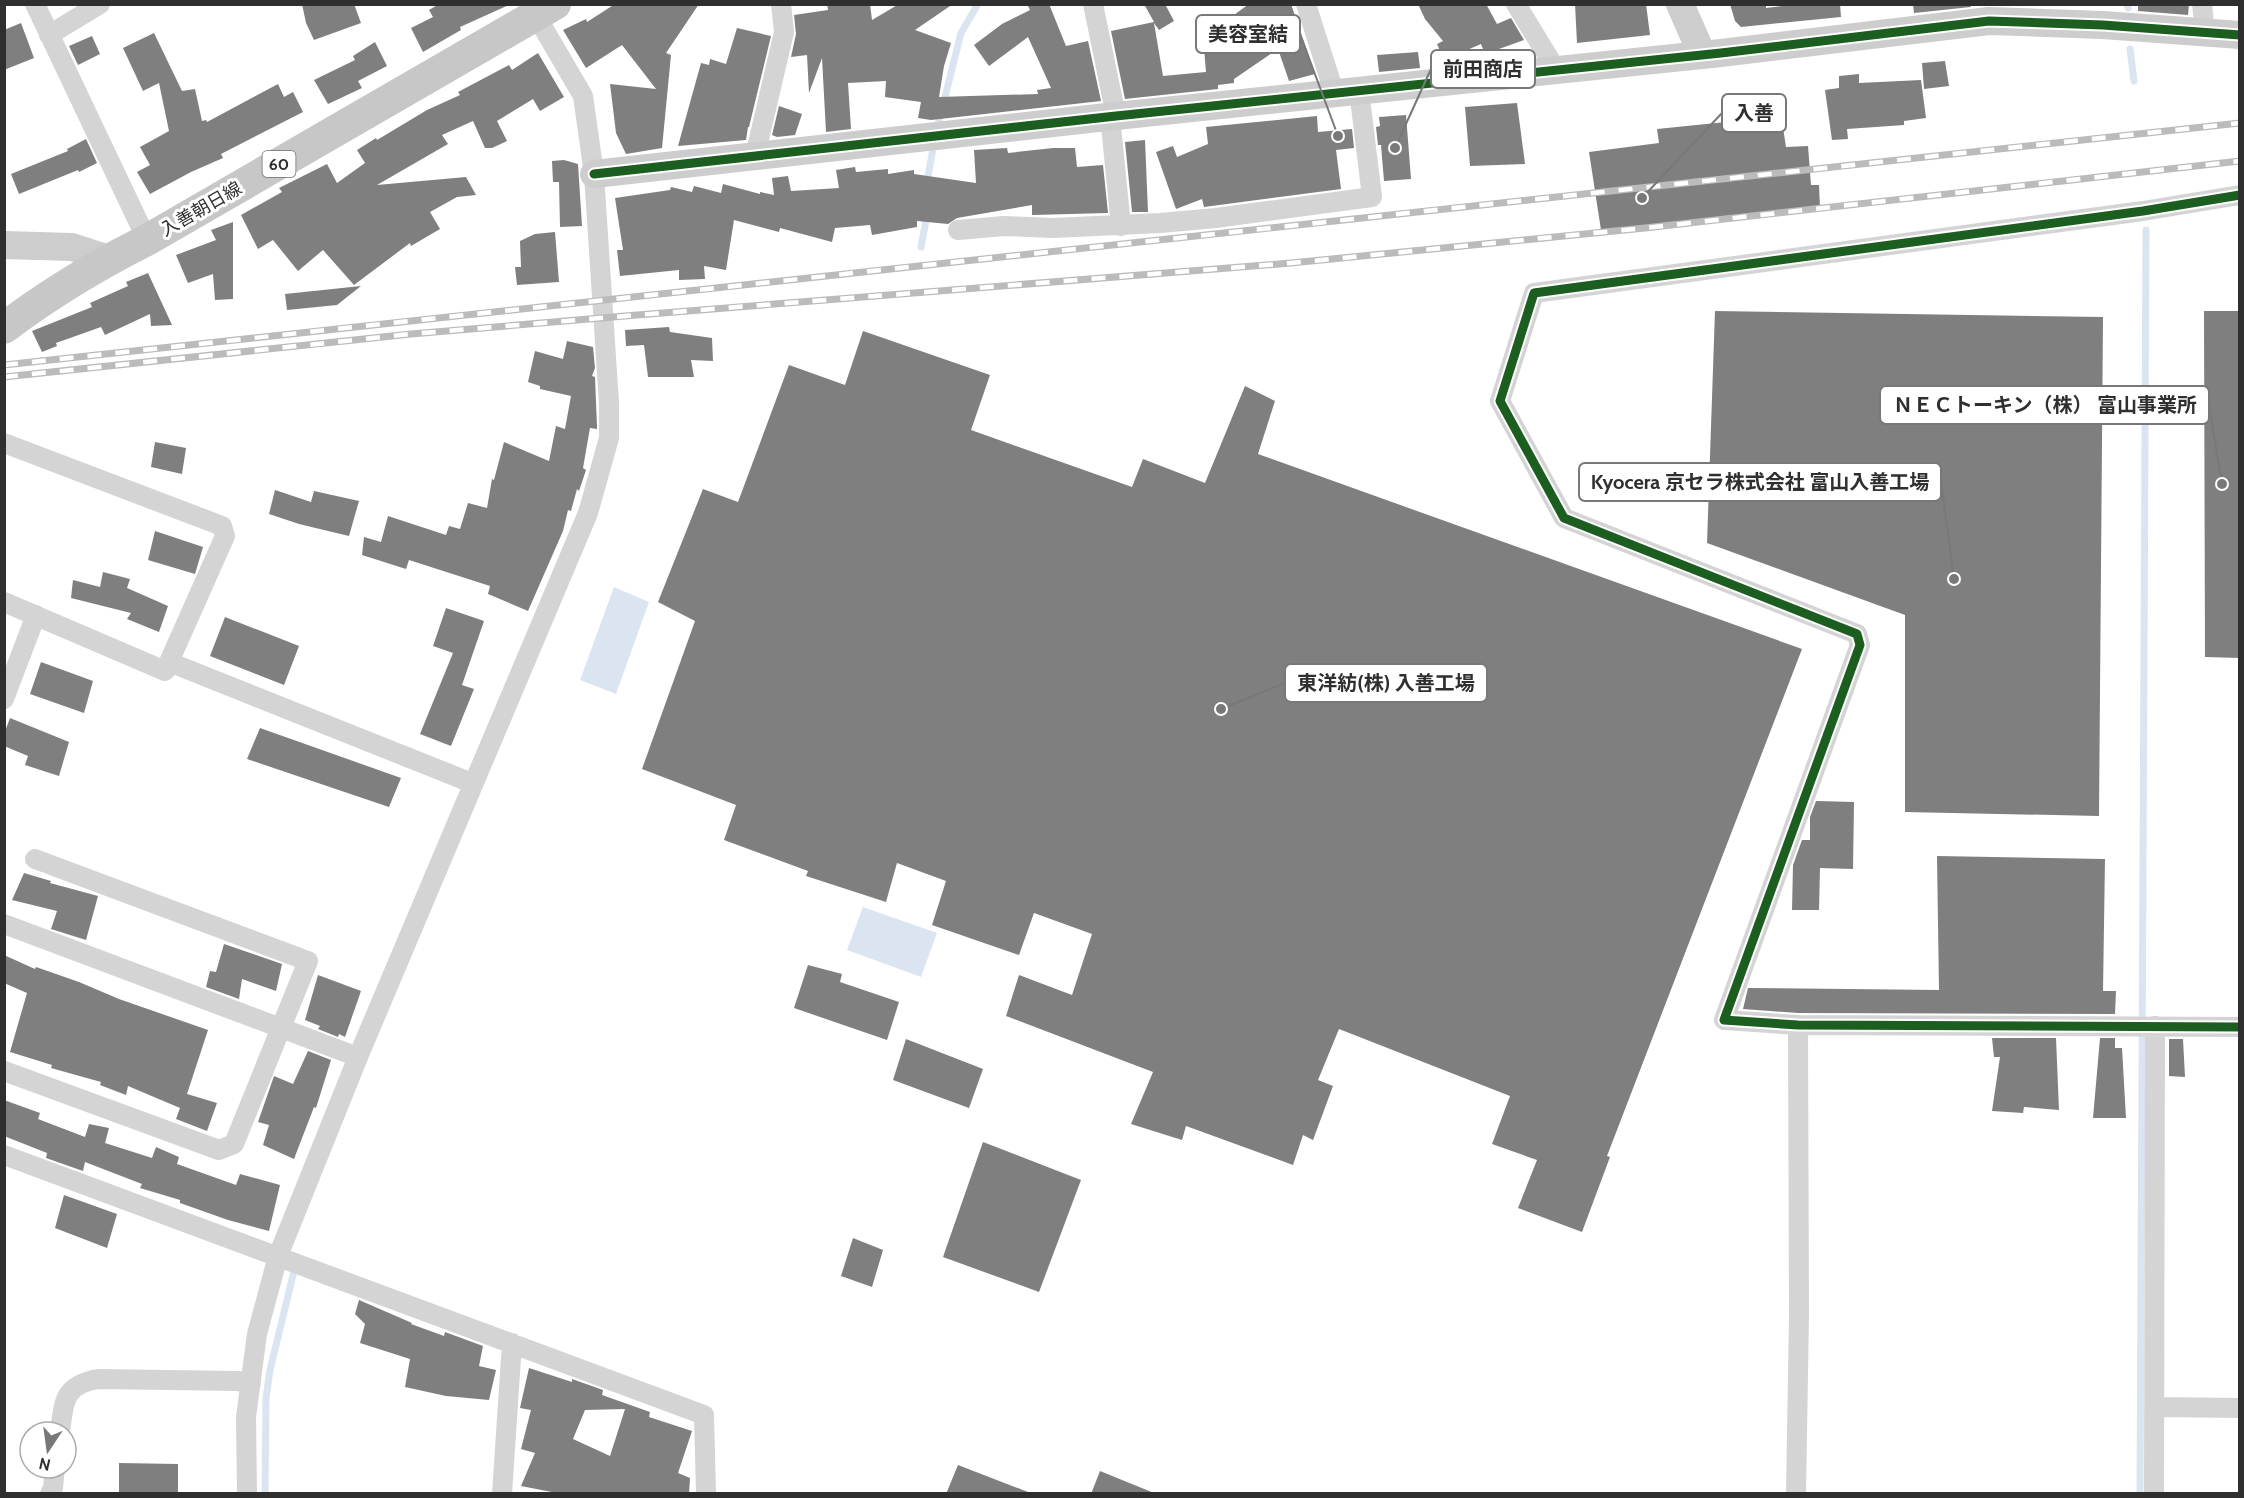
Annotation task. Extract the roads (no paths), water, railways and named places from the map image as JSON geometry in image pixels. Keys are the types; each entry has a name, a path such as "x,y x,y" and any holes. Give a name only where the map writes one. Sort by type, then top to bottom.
{"main road":[{"name":"入善朝日線","path":"4,328 35,305 109,260 147,240 540,9"}],"street":[{"path":"34,4 147,240"},
{"path":"49,34 100,4"},
{"path":"755,156 784,32 781,4"},
{"path":"1093,4 1113,116 1120,226"},
{"path":"958,230 1004,226 1053,228 1120,226 1216,218 1371,197 1347,91 1306,4"},
{"path":"1516,4 1555,68"},
{"path":"1680,4 1702,54"},
{"path":"2202,4 2205,32"},
{"path":"247,1494 246,1417 257,1334 278,1256 472,783 588,513 609,438 609,403 594,174 583,96 540,9"},
{"path":"594,174 1555,68 1702,54 1987,13 2103,25 2240,35"},
{"path":"2240,195 2143,211 1534,292 1500,401 1564,518 1857,634 1860,645 1724,1020 1798,1025 2240,1027"},
{"path":"4,245 72,248 109,260"},
{"path":"4,443 222,526 225,536 165,671 4,602"},
{"path":"4,699 36,615"},
{"path":"169,662 472,783"},
{"path":"4,1071 219,1150 234,1144 308,961 35,859"},
{"path":"4,924 358,1057"},
{"path":"1797,1494 1798,1025"},
{"path":"2154,1494 2155,1026"},
{"path":"4,1155 704,1415 706,1494"},
{"path":"507,1492 512,1342"},
{"path":"62,1420 64,1400 72,1388 82,1382 98,1379 251,1383"},
{"path":"2155,1407 2240,1408"}],"waterway":[{"path":"937,129 961,33 978,4"},
{"path":"2127,4 2128,8"},
{"path":"2130,49 2134,81"},
{"path":"927,182 934,143"},
{"path":"921,247 927,215"},
{"path":"2140,1494 2146,230"},
{"path":"265,1494 266,1398 270,1370 294,1271"}],"railway":[{"path":"4,365 2240,123"},
{"path":"4,377 411,334 1291,263 1645,228 2240,161"}],"place":[{"name":"美容室結","path":"1338,136"},
{"name":"前田商店","path":"1395,148"},
{"name":"入善","path":"1642,198"},
{"name":"ＮＥＣトーキン（株） 富山事業所","path":"2222,484"},
{"name":"Kyocera 京セラ株式会社 富山入善工場","path":"1954,579"},
{"name":"東洋紡(株) 入善工場","path":"1221,709"}]}
